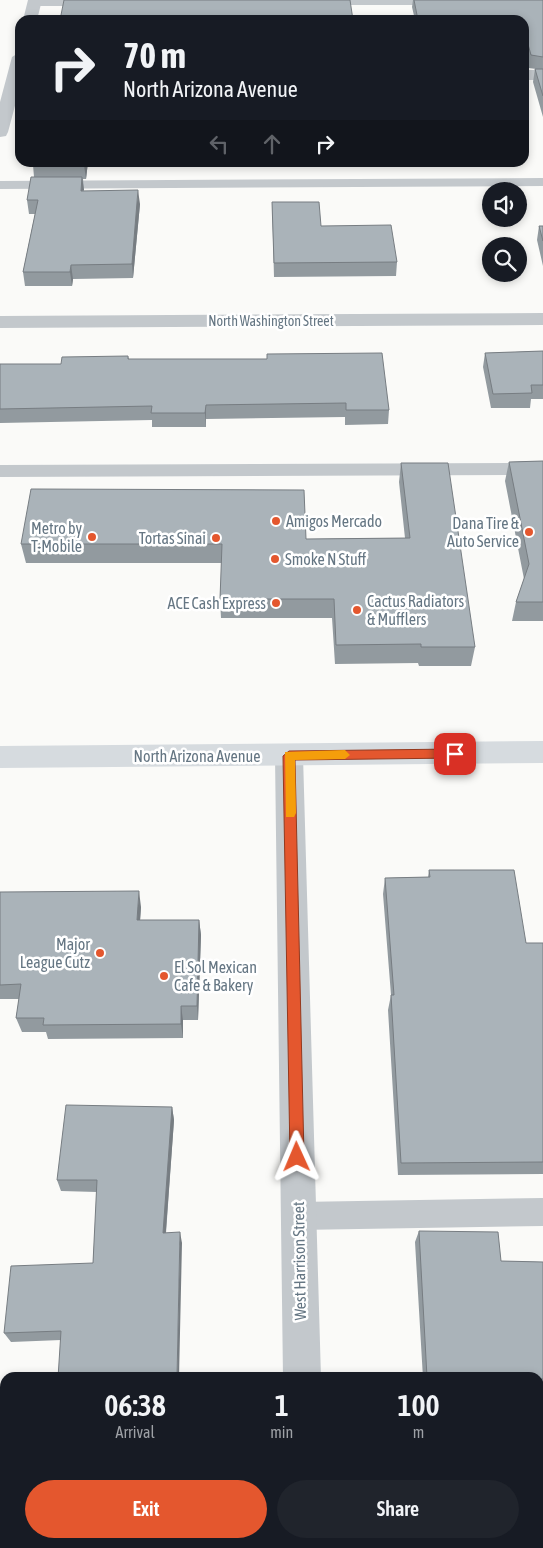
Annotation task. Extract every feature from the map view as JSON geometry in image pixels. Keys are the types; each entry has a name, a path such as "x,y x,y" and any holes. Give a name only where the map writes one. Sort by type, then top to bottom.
{"main road":[{"name":"North Arizona Avenue","path":"0,758 543,752"}],"street":[{"path":"31,15 35,1"},
{"path":"529,75 543,75"},
{"path":"0,132 15,84"},
{"name":"North Washington Street","path":"0,322 543,319"},
{"name":"West Harrison Street","path":"289,756 302,1372"}],"lane":[{"path":"35,1 111,2"},
{"path":"308,2 455,1"},
{"path":"0,185 543,182"},
{"path":"0,472 543,468"},
{"path":"298,1216 543,1212"}],"building":[{"path":"64,0 350,0 352,15 61,15"},
{"path":"414,0 543,0 543,57 531,55 529,48 529,15 417,15"},
{"path":"535,69 543,69 543,96"},
{"path":"31,177 82,177 81,191 138,190 132,264 71,265 70,272 23,272 38,200 27,200"},
{"path":"272,202 319,202 321,226 391,225 397,262 274,263"},
{"path":"539,226 543,226 543,241"},
{"path":"543,351 543,385 531,385 532,393 493,394 485,353"},
{"path":"382,353 389,410 346,410 346,403 206,405 205,413 151,413 152,406 0,409 0,364 61,364 62,357 128,356 128,359 267,359 267,354"},
{"name":"Dana Tire & Auto Service","path":"543,461 543,602 516,602 529,564 509,462"},
{"path":"401,463 448,463 475,647 421,647 421,644 336,645 334,599 220,599 222,544 21,544 31,489 304,490 306,539 410,538"},
{"path":"429,870 514,870 526,943 543,943 543,1162 401,1163 391,995 394,995 385,878 430,877"},
{"path":"139,891 137,920 199,920 197,1006 181,1006 181,1024 43,1025 44,1018 16,1018 21,984 0,985 0,892"},
{"path":"66,1105 172,1107 163,1233 180,1232 177,1372 58,1372 61,1331 4,1333 11,1266 93,1263 97,1180 57,1180"},
{"path":"419,1231 498,1232 501,1261 543,1262 543,1372 427,1372"}],"slow traffic":[{"path":"290,813 289,756 345,755"}],"place":[{"name":"Amigos Mercado","path":"276,521"},
{"name":"Dana Tire & Auto Service","path":"529,532"},
{"name":"Metro by T-Mobile","path":"92,537"},
{"name":"Tortas Sinai","path":"216,538"},
{"name":"Smoke N Stuff","path":"275,559"},
{"name":"ACE Cash Express","path":"276,603"},
{"name":"Cactus Radiators & Mufflers","path":"357,610"},
{"name":"Major League Cutz","path":"100,953"},
{"name":"El Sol Mexican Cafe & Bakery","path":"164,976"}],"route":[{"path":"297,1157 289,756 455,754"}]}
